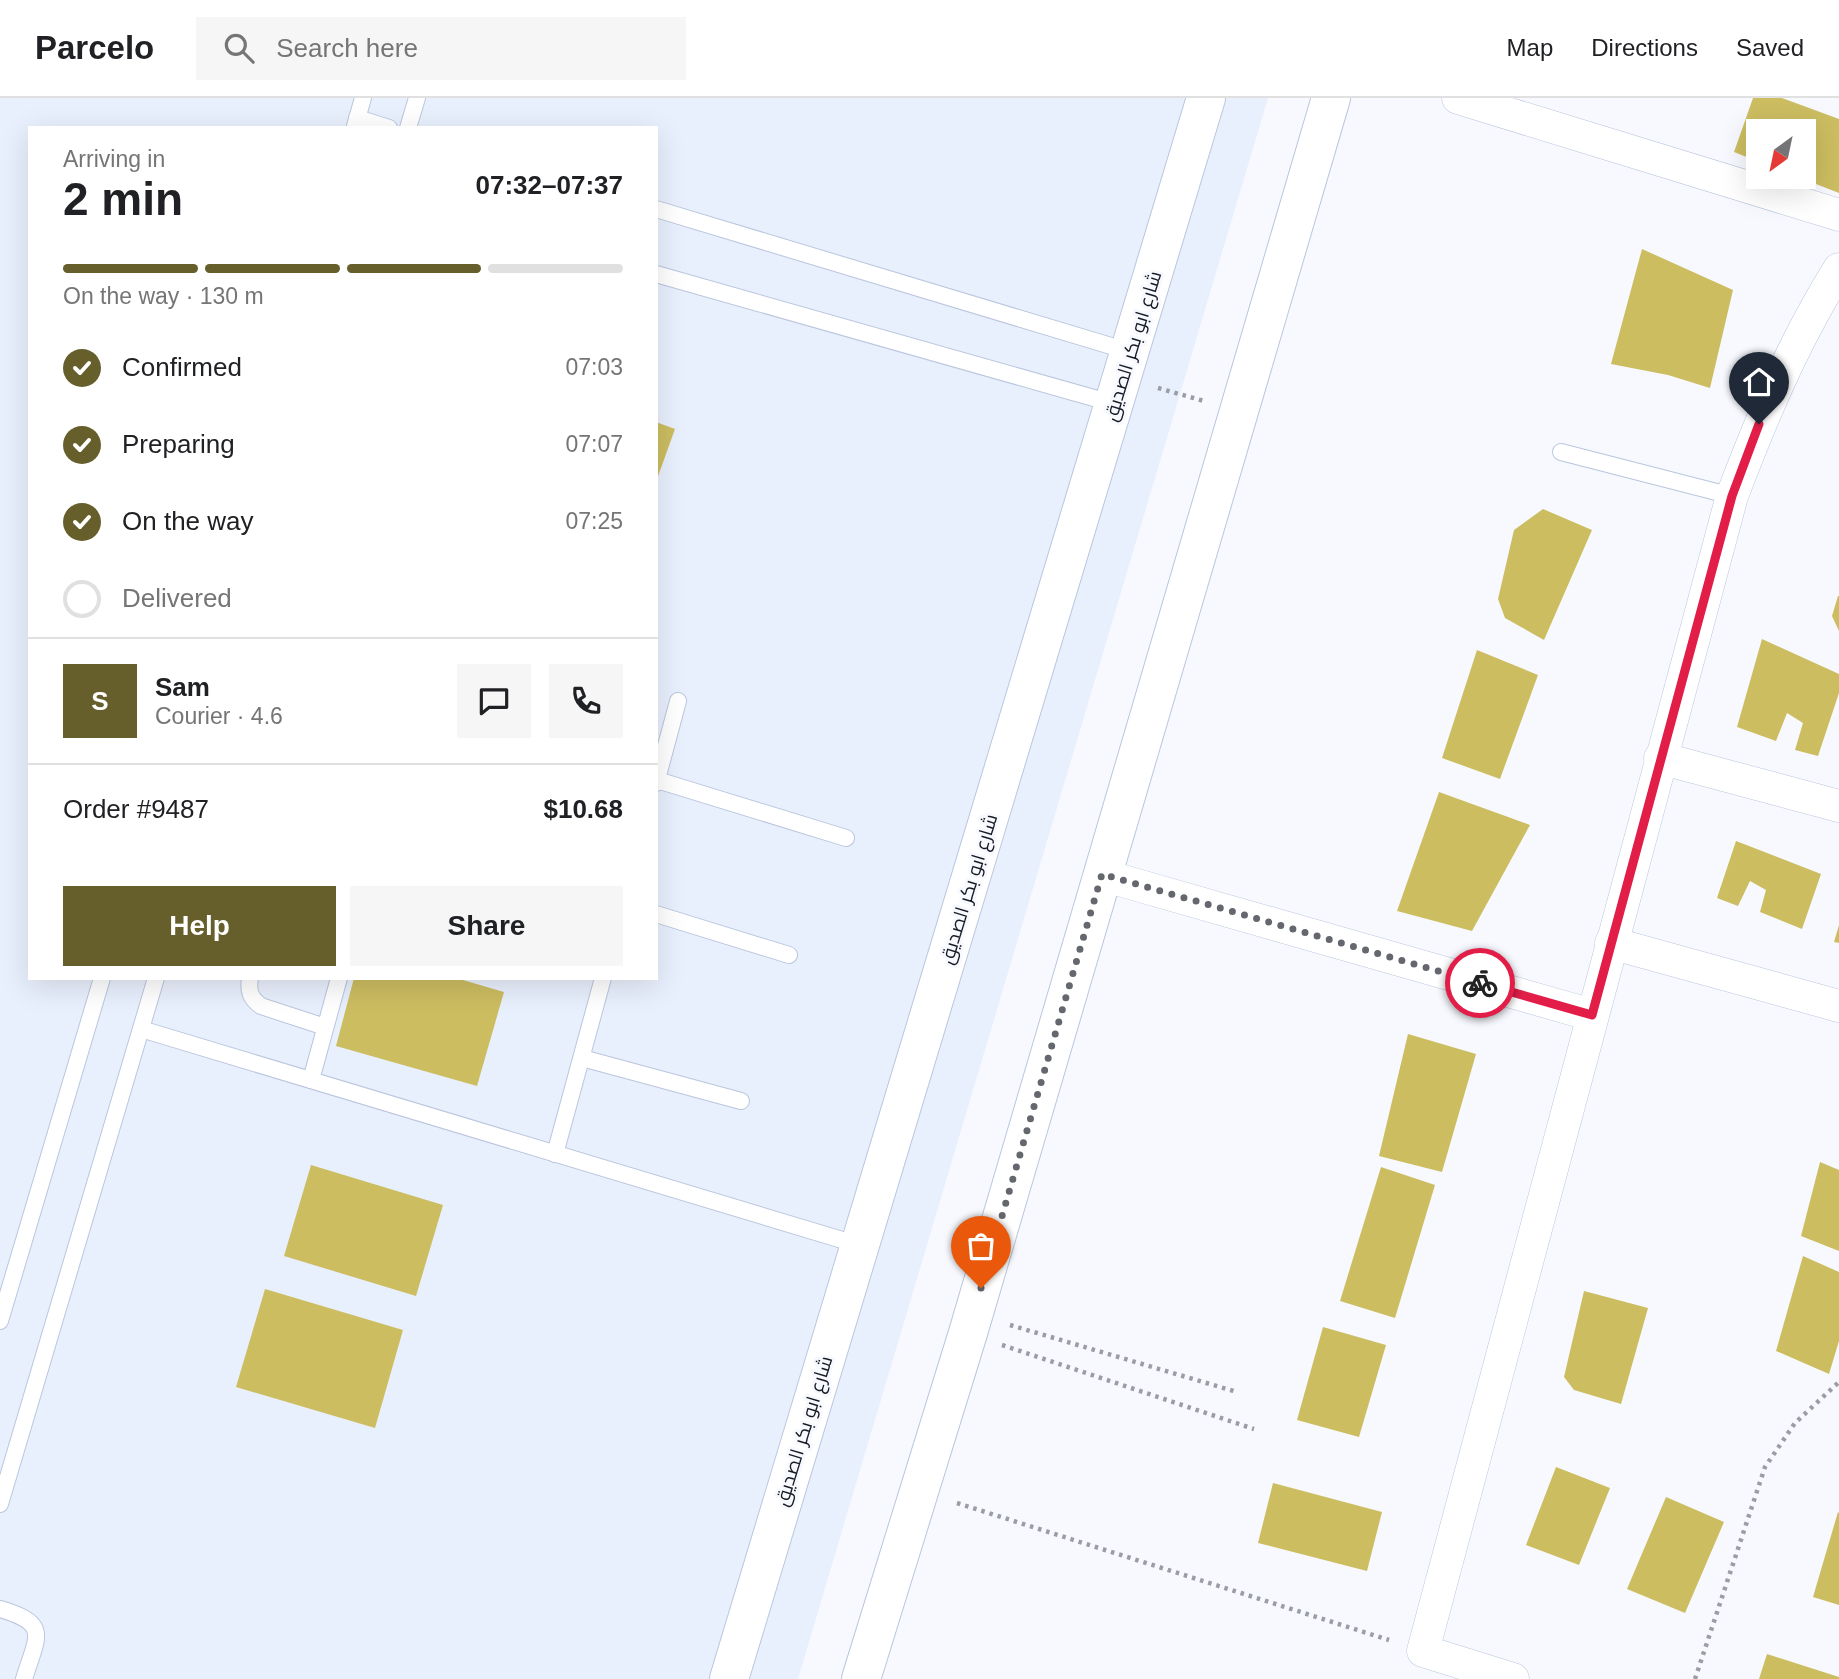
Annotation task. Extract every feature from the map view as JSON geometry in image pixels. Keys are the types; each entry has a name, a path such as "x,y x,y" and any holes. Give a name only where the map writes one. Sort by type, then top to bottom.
{"main road":[{"name":"شارع ابو بكر الصديق","path":"729,1679 1206,98"},
{"path":"861,1679 971,1324 1331,98"}],"street":[{"path":"1458,98 1839,215"},
{"path":"1513,1679 1423,1651 1732,496 1769,400 1815,308 1839,269"},
{"path":"1660,758 1839,806"},
{"path":"1102,874 1592,1015"},
{"path":"1611,943 1839,1006"}],"lane":[{"path":"363,98 356,123 376,126"},
{"path":"409,126 417,98"},
{"path":"658,210 1123,378"},
{"path":"658,274 1123,378"},
{"path":"1561,452 1732,496"},
{"path":"658,778 678,701"},
{"path":"658,782 846,838"},
{"path":"658,915 789,955"},
{"path":"0,1321 101,980"},
{"path":"0,1504 155,980"},
{"path":"250,980 248,989 252,999 261,1006 325,1027"},
{"path":"311,1080 338,980"},
{"path":"555,1154 602,980"},
{"path":"141,1029 859,1245"},
{"path":"582,1058 741,1101"},
{"path":"0,1609 25,1616 34,1623 37,1636 24,1679"}],"path":[{"path":"1123,378 1238,411"},
{"path":"971,1324 1237,1392"},
{"path":"971,1324 1254,1429"},
{"path":"1695,1679 1765,1467 1795,1423 1839,1382"},
{"path":"920,1491 1423,1651"}],"shaded area":[{"path":"0,98 1268,98 798,1679 0,1679"}],"building":[{"path":"1753,98 1782,98 1839,119 1839,193 1816,184 1816,119 1746,119 1746,157 1734,152"},
{"path":"1642,249 1733,290 1710,388 1668,375 1611,364"},
{"path":"658,423 675,429 658,476"},
{"path":"1543,509 1592,530 1544,640 1505,618 1498,599 1514,530"},
{"path":"1839,596 1839,631 1832,616"},
{"path":"1762,639 1839,674 1839,693 1818,756 1795,750 1803,723 1787,713 1776,741 1737,727"},
{"path":"1477,650 1538,675 1500,779 1442,758"},
{"path":"1439,792 1530,825 1472,931 1397,911"},
{"path":"1736,841 1821,874 1802,929 1760,912 1766,890 1750,881 1738,906 1717,898"},
{"path":"1839,925 1839,943 1834,942"},
{"path":"353,980 463,980 504,992 477,1086 336,1046"},
{"path":"1408,1034 1476,1054 1442,1172 1379,1156"},
{"path":"1820,1162 1839,1170 1839,1251 1801,1236"},
{"path":"311,1165 443,1205 416,1296 284,1256"},
{"path":"1381,1167 1435,1185 1395,1318 1340,1301"},
{"path":"1803,1256 1839,1272 1839,1341 1829,1374 1776,1351"},
{"path":"265,1289 403,1330 375,1428 236,1387"},
{"path":"1584,1291 1648,1308 1621,1404 1574,1390 1564,1377"},
{"path":"1323,1327 1386,1345 1359,1437 1297,1420"},
{"path":"1556,1467 1610,1488 1579,1565 1526,1545"},
{"path":"1273,1483 1382,1512 1367,1571 1258,1543"},
{"path":"1666,1497 1724,1522 1685,1613 1627,1589"},
{"path":"1839,1513 1839,1605 1813,1597"},
{"path":"1767,1654 1839,1677 1839,1679 1759,1679"}],"way so far":[{"path":"981,1288 1102,874 1480,983"}],"route":[{"path":"1480,983 1592,1015 1732,496 1759,424"}]}
